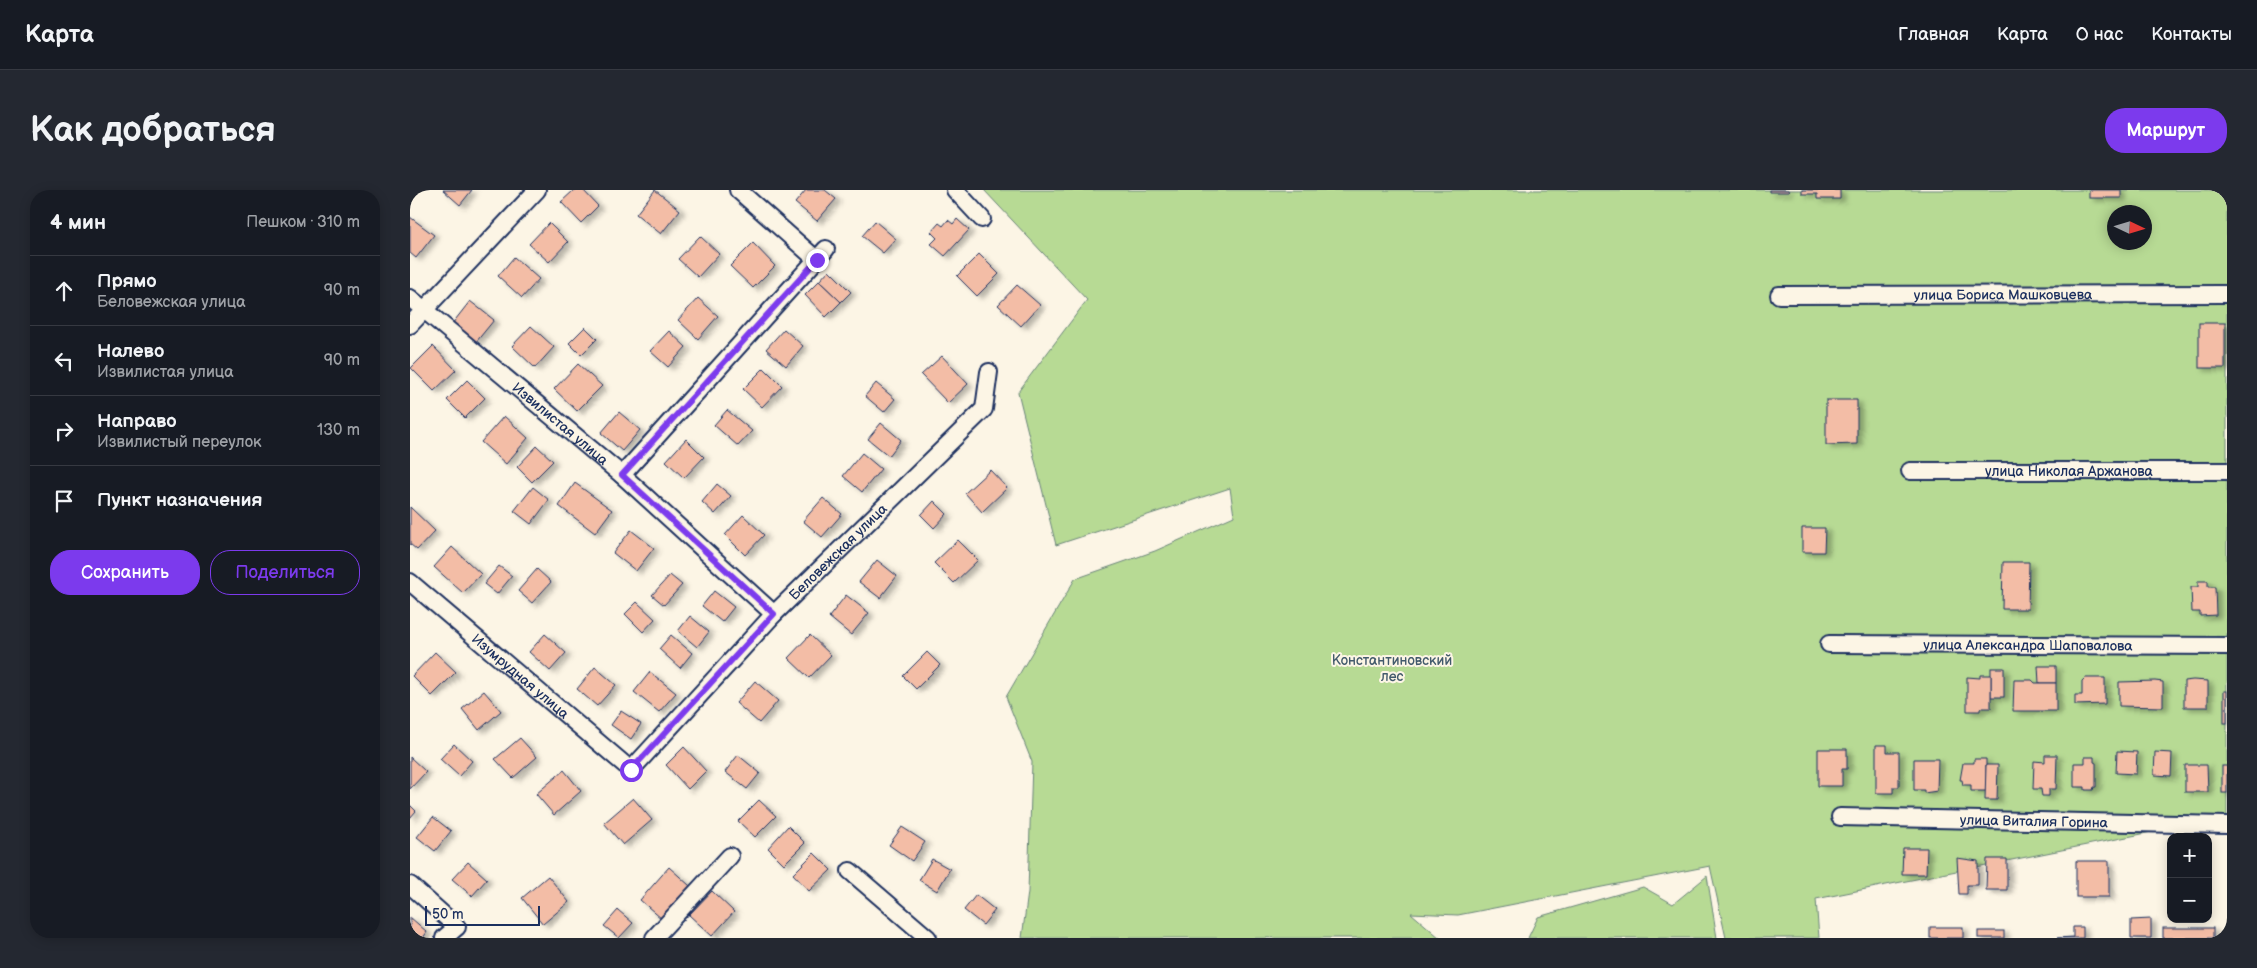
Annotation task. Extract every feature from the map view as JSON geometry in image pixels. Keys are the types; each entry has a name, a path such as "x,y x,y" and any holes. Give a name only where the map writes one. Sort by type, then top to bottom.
{"street":[{"path":"410,325 537,190"},
{"path":"622,475 822,254 738,190"},
{"path":"954,190 982,219"},
{"name":"улица Бориса Машковцева","path":"1779,295 2227,294"},
{"name":"Извилистая улица","path":"410,298 424,312 622,475 774,614"},
{"name":"Беловежская улица","path":"631,770 774,614 984,409 989,372"},
{"name":"улица Николая Аржанова","path":"1910,471 2227,471"},
{"name":"Изумрудная улица","path":"410,582 631,770"},
{"name":"улица Александра Шаповалова","path":"1829,644 2227,646"},
{"name":"улица Виталия Горина","path":"1840,816 2227,825"},
{"path":"654,938 730,856"},
{"path":"850,871 928,938"},
{"path":"410,885 457,926 444,938"}],"green space":[{"name":"Константиновский лес","path":"984,190 2227,190 2227,817 1816,899 1819,938 1726,938 1710,866 1458,915 1411,913 1440,938 1022,938 1028,892 1032,762 1006,697 1075,579 1155,551 1234,516 1230,488 1056,545 1018,392 1087,300"},
{"path":"1707,876 1717,938 1528,938 1538,917 1643,887 1673,904"}],"building":[{"path":"443,190 472,190 460,205"},
{"path":"574,190 583,190 598,206 581,223 561,202"},
{"path":"655,190 680,210 661,234 636,214"},
{"path":"806,190 825,190 836,199 817,221 795,203"},
{"path":"1769,190 1788,190 1789,192 1769,192"},
{"path":"1802,190 1840,190 1840,199 1817,199 1817,194 1802,194"},
{"path":"2089,190 2121,190 2121,198 2089,198"},
{"path":"410,217 434,235 416,258 410,253"},
{"path":"957,219 969,230 945,256 931,244 937,238 931,232 939,223 943,226 948,220 953,224"},
{"path":"875,221 896,239 883,253 862,236"},
{"path":"549,223 568,242 549,262 529,244"},
{"path":"700,236 719,254 698,277 678,259"},
{"path":"753,243 775,266 753,288 730,266"},
{"path":"979,254 999,274 977,296 957,276"},
{"path":"514,257 539,279 522,298 498,276"},
{"path":"829,270 851,292 841,302 819,281"},
{"path":"819,281 841,302 826,317 805,295"},
{"path":"1017,285 1040,305 1021,326 998,305"},
{"path":"698,298 718,316 698,339 678,320"},
{"path":"470,301 494,320 476,342 452,324"},
{"path":"2199,323 2225,323 2225,368 2199,368"},
{"path":"531,326 554,347 535,368 512,346"},
{"path":"585,327 597,339 581,355 569,343"},
{"path":"784,329 803,346 786,366 766,349"},
{"path":"669,331 686,347 668,367 650,351"},
{"path":"433,346 456,370 434,391 411,368"},
{"path":"942,356 968,384 948,403 921,375"},
{"path":"578,364 602,386 577,411 554,389"},
{"path":"764,368 782,386 762,407 743,389"},
{"path":"467,380 485,398 465,418 447,400"},
{"path":"876,383 895,399 884,412 865,396"},
{"path":"1826,400 1857,400 1857,444 1826,445"},
{"path":"727,410 752,431 738,446 714,425"},
{"path":"619,412 640,430 622,451 601,433"},
{"path":"504,416 528,438 506,464 481,442"},
{"path":"881,423 901,440 889,456 868,439"},
{"path":"686,439 704,457 684,478 666,461"},
{"path":"537,446 553,461 532,482 517,467"},
{"path":"862,453 881,469 862,492 843,476"},
{"path":"990,470 1007,488 982,512 965,493"},
{"path":"575,483 612,510 595,533 559,506"},
{"path":"717,484 731,496 715,514 702,502"},
{"path":"533,487 549,500 531,524 514,511"},
{"path":"823,498 842,514 822,537 803,521"},
{"path":"934,501 947,514 934,528 921,515"},
{"path":"410,507 435,531 417,550 410,544"},
{"path":"743,515 764,535 745,555 725,535"},
{"path":"1802,528 1825,528 1824,552 1802,552"},
{"path":"631,530 654,548 636,571 613,553"},
{"path":"958,540 978,560 954,583 934,563"},
{"path":"452,547 481,574 463,593 434,567"},
{"path":"877,560 897,576 880,598 859,582"},
{"path":"2003,562 2029,562 2028,609 2002,609"},
{"path":"499,566 512,576 497,594 484,584"},
{"path":"537,569 551,582 532,603 518,591"},
{"path":"670,575 682,585 664,605 652,595"},
{"path":"2198,581 2208,581 2208,587 2215,587 2216,615 2200,616 2200,612 2192,612 2191,587 2198,587"},
{"path":"714,591 734,607 722,622 702,606"},
{"path":"846,595 869,613 851,635 829,617"},
{"path":"637,602 655,619 643,632 625,614"},
{"path":"690,616 709,632 697,647 678,631"},
{"path":"545,634 566,653 550,671 529,652"},
{"path":"671,635 692,653 680,668 659,649"},
{"path":"810,635 831,655 809,678 788,658"},
{"path":"435,652 456,672 432,696 412,676"},
{"path":"927,652 940,665 916,689 903,676"},
{"path":"2038,666 2056,666 2056,683 2039,683"},
{"path":"595,667 616,685 597,706 577,689"},
{"path":"1991,668 2004,668 2004,697 1991,697"},
{"path":"650,672 676,693 659,712 634,692"},
{"path":"1980,675 1991,675 1991,708 1980,708 1980,711 1967,711 1967,677 1980,678"},
{"path":"2085,678 2105,678 2105,704 2075,705 2075,695 2082,695 2082,681"},
{"path":"2014,680 2056,683 2056,711 2013,711"},
{"path":"755,681 778,701 759,723 736,703"},
{"path":"2184,681 2208,681 2208,707 2184,707"},
{"path":"2119,682 2163,682 2163,707 2119,706"},
{"path":"484,691 501,711 479,730 462,709"},
{"path":"2224,691 2227,691 2227,723 2224,723"},
{"path":"621,711 641,724 631,739 611,725"},
{"path":"520,738 537,757 513,778 495,759"},
{"path":"454,744 472,761 459,776 440,759"},
{"path":"1876,745 1887,745 1887,752 1899,752 1899,787 1893,787 1893,793 1876,793"},
{"path":"684,747 706,771 688,789 666,765"},
{"path":"1818,749 1847,749 1847,769 1842,769 1842,786 1818,786"},
{"path":"2117,751 2137,752 2136,774 2116,773"},
{"path":"2155,752 2172,753 2171,776 2154,775"},
{"path":"738,755 760,773 747,789 725,772"},
{"path":"2045,755 2057,755 2056,789 2049,789 2049,796 2042,796 2041,789 2033,789 2034,761 2045,762"},
{"path":"410,757 426,772 410,789"},
{"path":"2085,757 2094,757 2094,762 2096,763 2096,787 2093,790 2085,790 2085,787 2074,787 2074,763 2085,763"},
{"path":"1914,759 1938,759 1937,791 1924,793 1924,790 1914,790"},
{"path":"1974,759 1986,759 1986,791 1971,791 1971,785 1963,785 1962,780 1960,780 1963,763 1974,763"},
{"path":"1986,765 1998,765 1997,800 1985,800"},
{"path":"2185,765 2207,765 2208,792 2185,792"},
{"path":"2222,766 2227,766 2227,793 2222,793"},
{"path":"564,770 581,791 554,815 536,794"},
{"path":"633,798 652,820 623,845 604,823"},
{"path":"759,800 776,816 755,837 738,821"},
{"path":"410,805 416,811 410,818"},
{"path":"433,817 451,831 435,851 417,837"},
{"path":"788,826 805,843 784,864 768,848"},
{"path":"902,827 925,842 912,861 889,845"},
{"path":"1903,848 1927,848 1926,874 1902,874"},
{"path":"814,853 831,870 809,891 793,874"},
{"path":"1957,858 1978,861 1978,885 1967,885 1967,894 1959,894"},
{"path":"932,859 950,869 937,891 919,880"},
{"path":"1987,859 2007,859 2007,890 1986,890"},
{"path":"2076,861 2109,861 2109,897 2076,897"},
{"path":"468,862 487,879 472,896 452,879"},
{"path":"669,867 690,886 662,919 640,900"},
{"path":"548,876 569,902 543,924 522,898"},
{"path":"712,891 734,912 712,936 689,915"},
{"path":"976,895 995,910 983,925 964,910"},
{"path":"618,910 633,923 619,938 604,926"},
{"path":"410,917 427,932 423,938 410,938"},
{"path":"2151,919 2151,938 2131,938 2131,920"},
{"path":"1930,927 1963,927 1963,938 1930,938"},
{"path":"2073,927 2083,927 2083,938 2057,938 2073,937"},
{"path":"2163,928 2213,928 2213,938 2163,938"},
{"path":"1978,931 2004,931 2004,938 1978,938"}],"route":[{"path":"631,770 774,614 622,475 817,260"}]}
